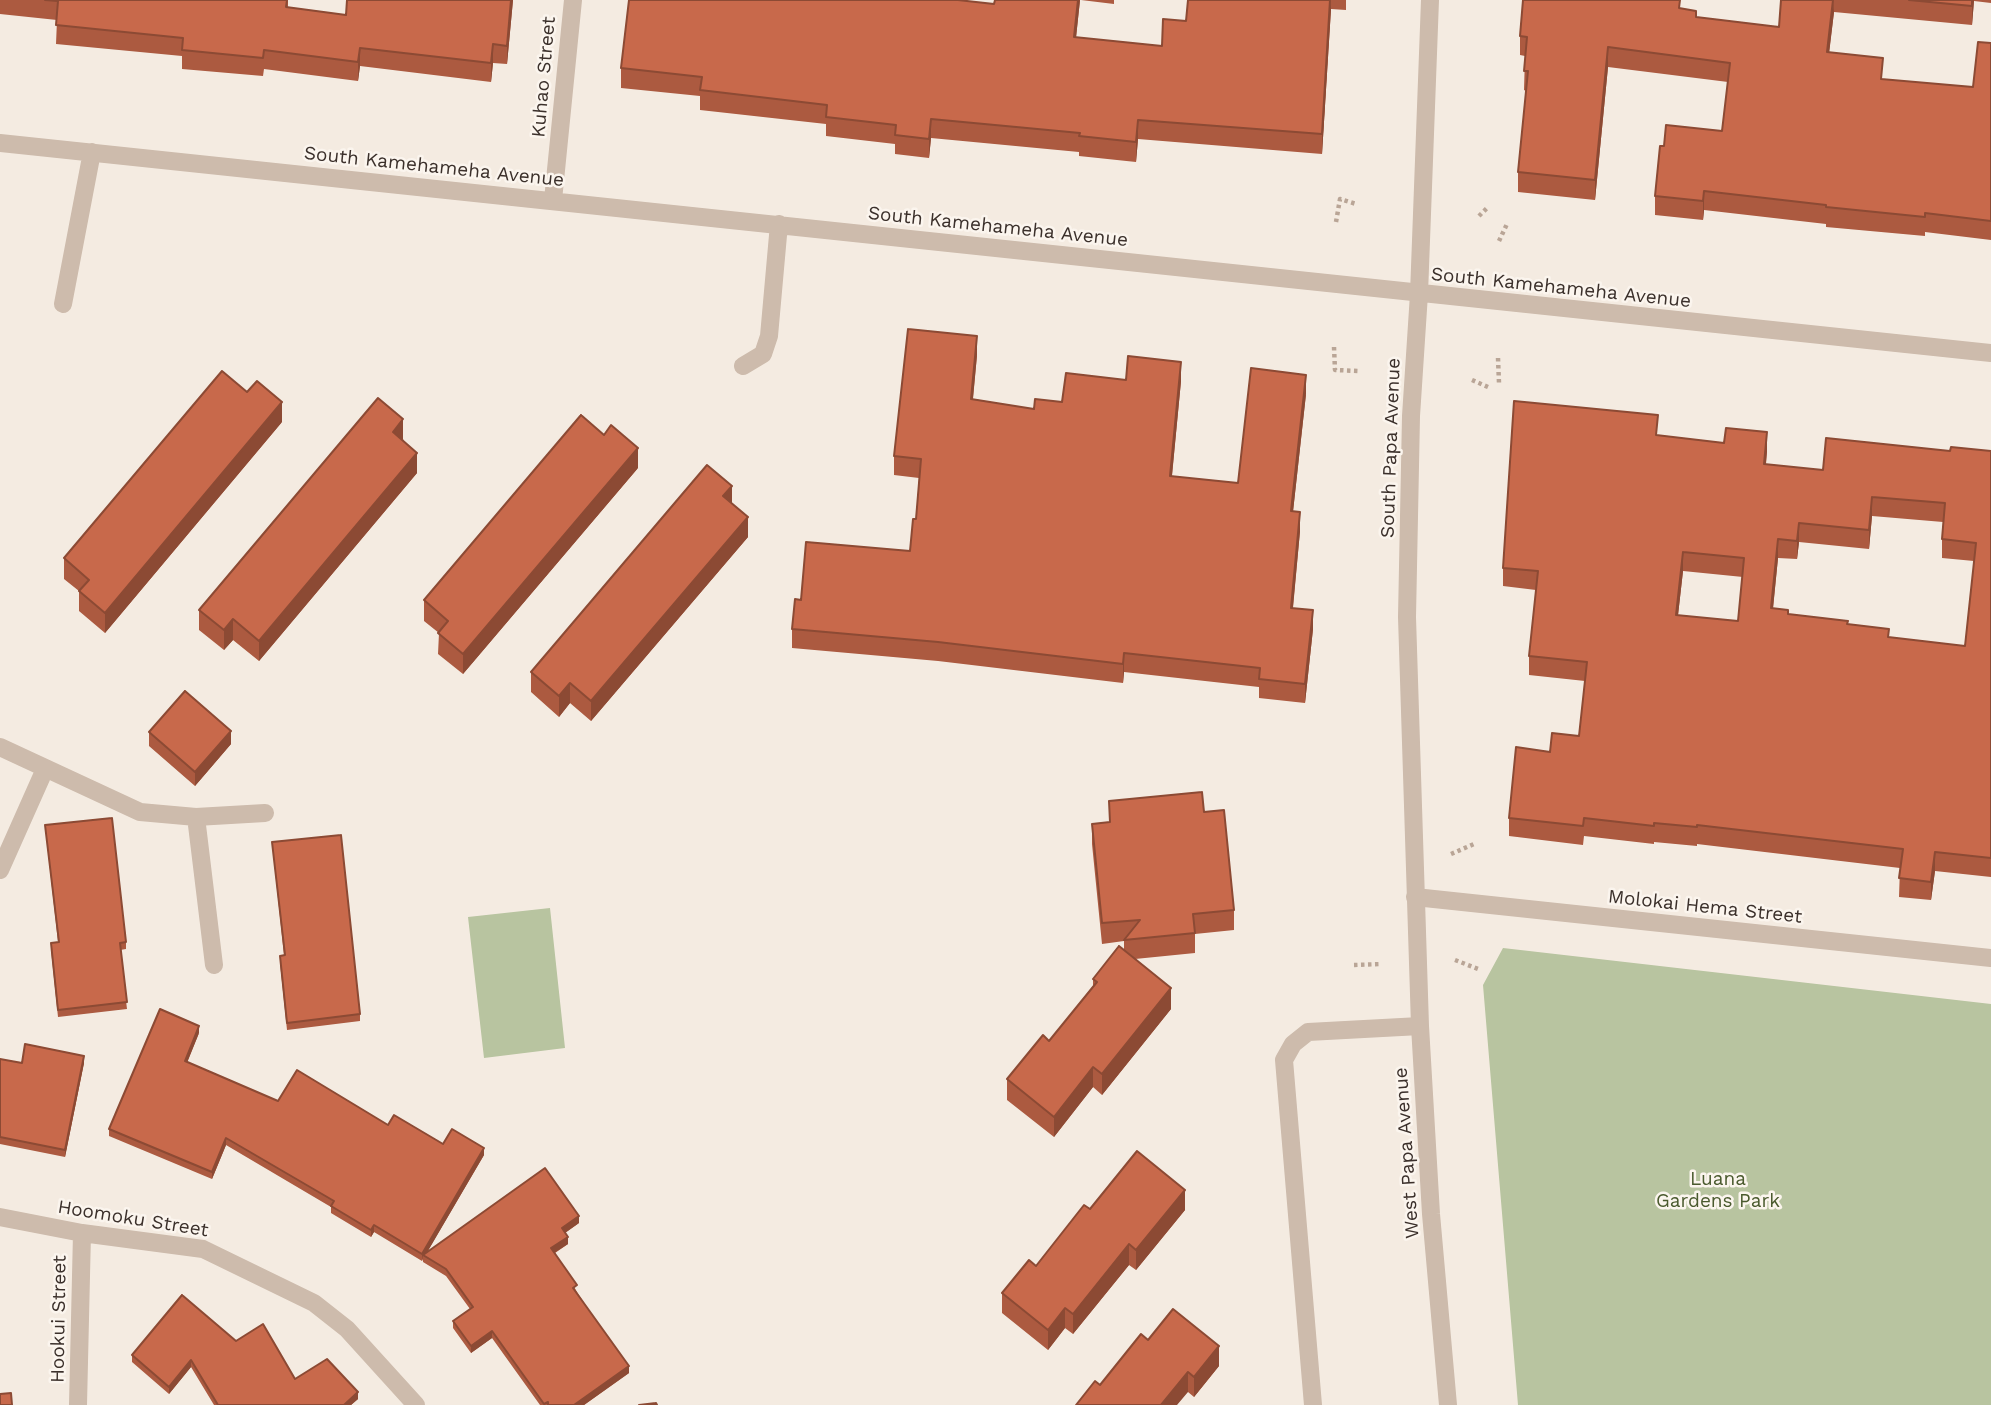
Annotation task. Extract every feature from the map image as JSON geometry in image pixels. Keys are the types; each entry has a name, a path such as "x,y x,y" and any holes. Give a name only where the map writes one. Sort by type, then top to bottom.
{"street":[{"name":"Kuhao Street","path":"553,200 573,0"},
{"name":"South Papa Avenue","path":"1415,897 1408,617 1411,416 1419,294 1430,0"},
{"name":"South Kamehameha Avenue","path":"0,144 1991,353"},
{"path":"63,304 92,152"},
{"path":"743,366 764,354 769,336 779,224"},
{"path":"0,747 137,812 196,817 265,813"},
{"path":"0,870 44,769"},
{"path":"196,817 214,965"},
{"name":"Molokai Hema Street","path":"1415,897 1991,958"},
{"name":"West Papa Avenue","path":"1415,897 1431,1214 1448,1405"},
{"path":"1313,1405 1284,1060 1293,1044 1308,1032 1420,1026"},
{"name":"Hoomoku Street","path":"0,1217 82,1233 203,1248 314,1303 347,1329 416,1405"},
{"name":"Hookui Street","path":"78,1405 82,1233"}],"path":[{"path":"1336,222 1340,199 1356,204"},
{"path":"1479,216 1488,207"},
{"path":"1499,241 1507,225"},
{"path":"1334,347 1335,370 1358,371"},
{"path":"1498,358 1499,383"},
{"path":"1472,380 1488,387"},
{"path":"1451,854 1474,844"},
{"path":"1455,960 1481,970"},
{"path":"1354,965 1382,964"}],"green space":[{"path":"550,908 565,1048 484,1058 468,917"},
{"name":"Luana Gardens Park","path":"1503,948 1991,1004 1991,1405 1518,1405 1483,985"}],"building":[{"path":"45,0 287,0 286,7 346,15 347,0 511,0 507,46 493,44 491,63 360,48 358,62 264,50 263,58 182,50 183,38 56,25 58,1"},
{"path":"629,0 958,0 994,4 995,0 1078,0 1074,37 1162,46 1163,19 1186,21 1188,0 1330,0 1322,134 1138,120 1136,142 1079,136 1080,133 931,119 929,139 895,135 896,125 826,117 827,105 700,90 702,77 621,68"},
{"path":"1523,0 1680,0 1679,8 1696,11 1696,17 1779,27 1781,0 1833,0 1827,52 1883,58 1881,79 1973,87 1978,42 1991,43 1991,221 1925,213 1925,217 1826,207 1704,191 1703,201 1655,196 1660,146 1664,146 1666,125 1722,131 1730,63 1608,47 1595,180 1518,172 1528,71 1524,71 1527,37 1520,36"},
{"path":"1909,0 1972,0 1972,6"},
{"path":"908,329 977,336 971,399 1034,409 1035,399 1062,402 1066,373 1126,380 1128,356 1181,362 1170,476 1238,483 1251,368 1306,375 1291,511 1300,512 1291,608 1313,610 1305,684 1259,679 1260,668 1124,653 1123,664 938,642 792,629 795,599 801,600 806,542 910,551 913,519 916,519 921,459 894,456"},
{"path":"222,371 247,392 257,381 282,402 105,613 79,591 89,580 64,558"},
{"path":"378,398 403,419 393,432 417,453 259,641 233,619 224,630 199,610"},
{"path":"1514,401 1658,415 1656,435 1724,443 1726,428 1767,432 1764,464 1823,470 1826,438 1950,451 1951,447 1991,451 1991,858 1935,852 1931,882 1899,878 1903,849 1697,825 1654,823 1654,826 1584,818 1583,826 1509,818 1516,747 1550,752 1552,733 1579,736 1587,662 1529,656 1538,571 1503,568","holes":["1872,497 1945,503 1942,539 1976,543 1965,646 1888,637 1889,629 1788,614 1788,610 1771,608 1778,539 1797,541 1799,523 1869,530","1683,552 1744,558 1738,621 1676,615"]},
{"path":"581,415 604,435 611,425 638,448 463,654 438,633 448,621 424,600"},
{"path":"707,465 732,486 723,496 748,517 591,701 570,683 559,696 531,672"},
{"path":"185,691 231,731 195,772 149,732"},
{"path":"1202,792 1204,812 1224,810 1234,910 1193,914 1195,933 1124,940 1140,920 1102,923 1092,824 1110,822 1109,801"},
{"path":"112,818 126,942 120,943 127,1002 58,1010 51,943 59,942 45,825"},
{"path":"341,835 360,1014 287,1023 280,956 285,955 272,842"},
{"path":"1119,946 1171,988 1102,1074 1093,1067 1054,1117 1007,1079 1043,1035 1049,1041 1097,982 1093,979"},
{"path":"160,1009 199,1026 185,1061 278,1101 297,1070 388,1125 394,1115 443,1144 452,1129 484,1148 422,1254 374,1225 371,1230 331,1206 334,1201 226,1138 212,1172 109,1129"},
{"path":"25,1044 84,1056 65,1150 0,1137 0,1059 22,1063"},
{"path":"1137,1151 1185,1190 1136,1250 1129,1244 1073,1314 1065,1308 1048,1330 1002,1293 1029,1260 1036,1266 1084,1205 1090,1209"},
{"path":"545,1168 579,1216 562,1228 568,1237 551,1248 577,1285 573,1288 629,1366 574,1405 548,1405 548,1402 544,1404 492,1331 471,1346 453,1321 473,1307 446,1269 423,1255"},
{"path":"182,1295 236,1341 263,1324 295,1379 327,1359 358,1392 344,1405 218,1405 191,1360 169,1387 132,1355"},
{"path":"1173,1309 1219,1346 1194,1377 1188,1372 1161,1405 1076,1405 1095,1381 1100,1385 1141,1334 1148,1340"},
{"path":"11,1393 12,1405 0,1405 0,1394"}]}
